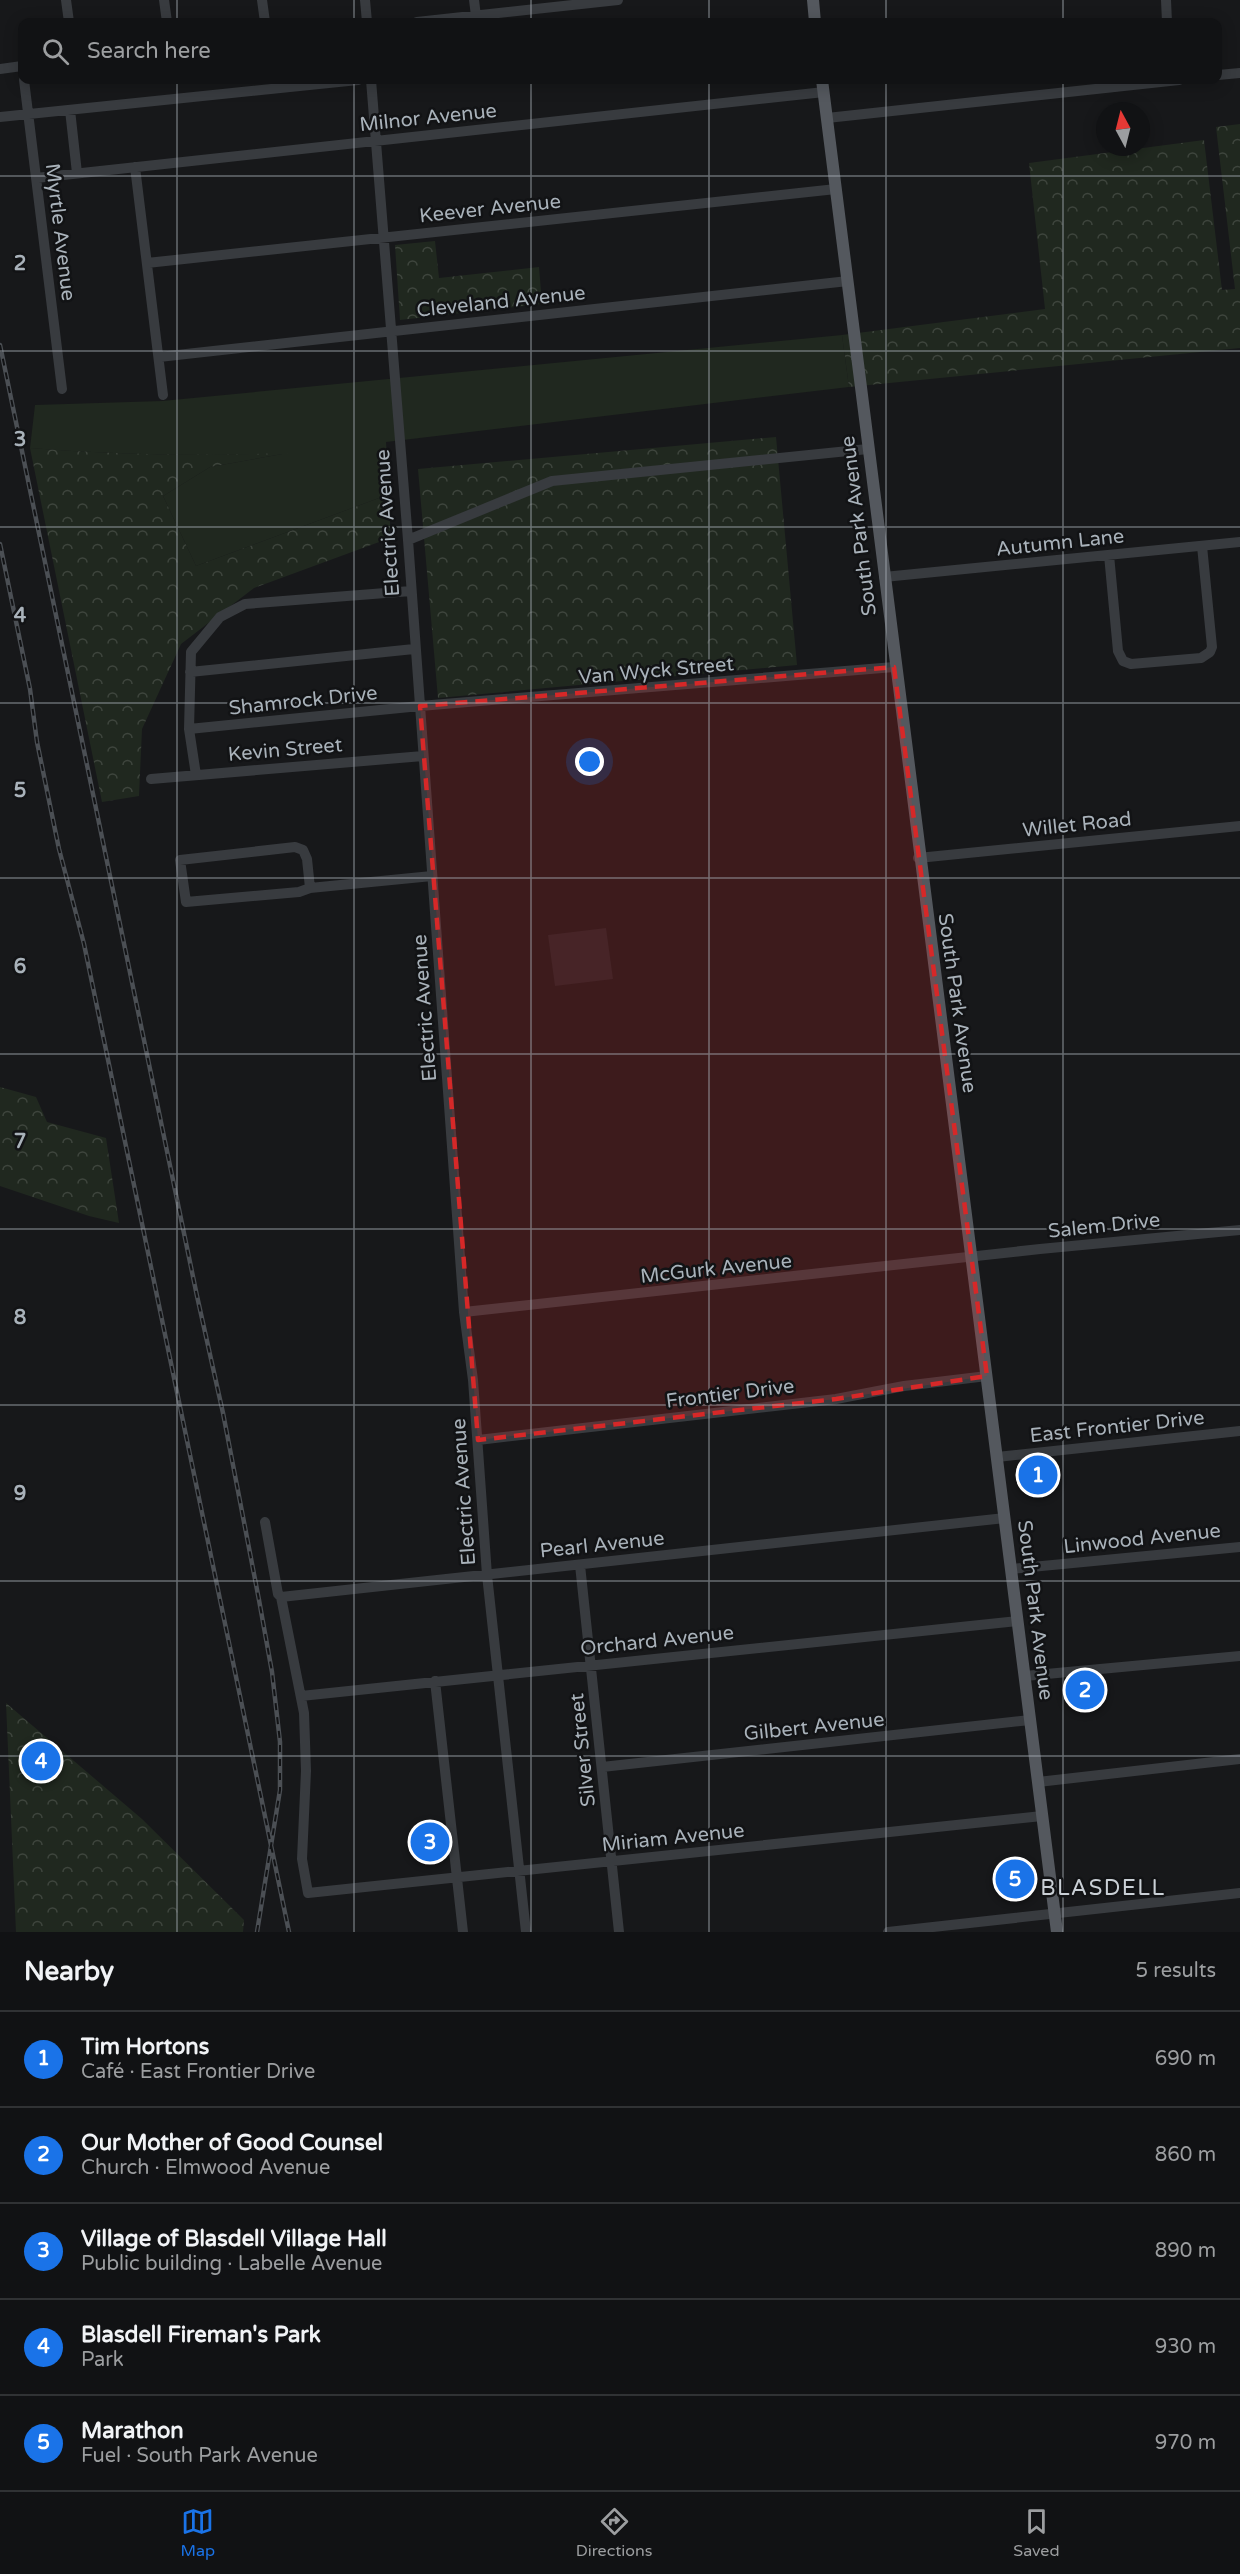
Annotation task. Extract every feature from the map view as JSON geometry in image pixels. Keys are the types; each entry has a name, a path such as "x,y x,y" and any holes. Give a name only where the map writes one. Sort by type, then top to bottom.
{"main road":[{"path":"813,0 815,18"},
{"name":"South Park Avenue","path":"823,86 918,858 972,1258 1057,1932"}],"street":[{"path":"66,0 68,18"},
{"path":"164,0 166,18"},
{"path":"262,0 264,18"},
{"path":"365,0 367,18"},
{"path":"474,0 476,16"},
{"path":"456,18 618,0"},
{"path":"1166,0 1167,18"},
{"path":"0,69 18,67"},
{"path":"1222,75 1240,73"},
{"name":"Myrtle Avenue","path":"24,84 62,389"},
{"path":"0,117 320,84"},
{"name":"Electric Avenue","path":"371,84 408,540 414,649 464,1312 478,1440 488,1575 526,1932"},
{"path":"827,118 1137,84"},
{"name":"Milnor Avenue","path":"36,178 376,141 823,86"},
{"path":"70,110 77,173"},
{"path":"135,167 163,395"},
{"name":"Keever Avenue","path":"147,263 836,189"},
{"name":"Cleveland Avenue","path":"159,357 848,281"},
{"path":"408,540 552,481 868,449"},
{"name":"Autumn Lane","path":"884,578 1240,542"},
{"path":"1109,555 1118,651 1122,661 1131,664 1201,658 1210,652 1212,647 1202,546"},
{"path":"196,775 189,729 191,652 220,617 245,604 411,591"},
{"path":"190,672 414,649"},
{"name":"Van Wyck Street","path":"420,706 894,667"},
{"name":"Shamrock Drive","path":"189,729 420,706"},
{"name":"Kevin Street","path":"151,779 423,756"},
{"name":"Willet Road","path":"918,858 1240,826"},
{"path":"310,888 303,850 295,847 180,860 186,902 299,892 310,888 432,876"},
{"name":"Salem Drive","path":"972,1258 1240,1230"},
{"name":"McGurk Avenue","path":"464,1312 972,1258"},
{"name":"Frontier Drive","path":"478,1440 836,1399 904,1386 987,1376"},
{"name":"East Frontier Drive","path":"997,1456 1240,1431"},
{"name":"Pearl Avenue","path":"281,1597 1005,1518"},
{"path":"265,1522 278,1594 281,1597 301,1696"},
{"name":"Linwood Avenue","path":"1011,1569 1240,1546"},
{"name":"Silver Street","path":"580,1565 619,1932"},
{"name":"Orchard Avenue","path":"301,1696 1018,1621"},
{"path":"1025,1676 1240,1656"},
{"path":"435,1681 463,1932"},
{"name":"Miriam Avenue","path":"301,1696 306,1771 302,1859 308,1893 1042,1816"},
{"name":"Gilbert Avenue","path":"602,1767 1030,1720"},
{"path":"1038,1782 1240,1759"},
{"path":"888,1932 1240,1893"}],"highlighted area":[{"path":"894,667 987,1376 836,1399 478,1440 420,706"}],"shaded area":[{"path":"606,928 613,979 555,986 548,935"}],"green space":[{"path":"1240,124 1240,348 849,387 842,335 1045,309 1029,163 1096,154 1096,156 1150,156 1150,147 1204,140 1222,290 1235,289 1216,127"},
{"path":"435,241 439,278 539,267 542,304 400,320 395,245"},
{"path":"842,335 849,387 386,442 390,494 196,566 163,496 210,467 282,454 156,454 30,448 35,405 162,401"},
{"path":"776,437 797,665 438,698 418,469"},
{"path":"30,448 159,454 288,453 210,467 163,496 196,566 390,494 390,538 254,588 181,644 142,729 139,796 102,802"},
{"path":"0,1087 36,1097 47,1122 106,1138 119,1223 89,1216 0,1186"},
{"path":"6,1703 142,1819 244,1920 243,1932 16,1932"}],"railway":[{"path":"0,345 223,1413 272,1672 280,1742 280,1790 257,1932"},
{"path":"0,544 30,689 37,742 59,849 84,944 289,1932"}],"place":[{"name":"Tim Hortons","path":"1038,1475"},
{"name":"Our Mother of Good Counsel","path":"1085,1690"},
{"name":"Blasdell Fireman's Park","path":"41,1761"},
{"name":"Village of Blasdell Village Hall","path":"430,1842"},
{"name":"Marathon","path":"1015,1879"}],"district":[{"name":"BLASDELL","path":"1103,1887"}]}
